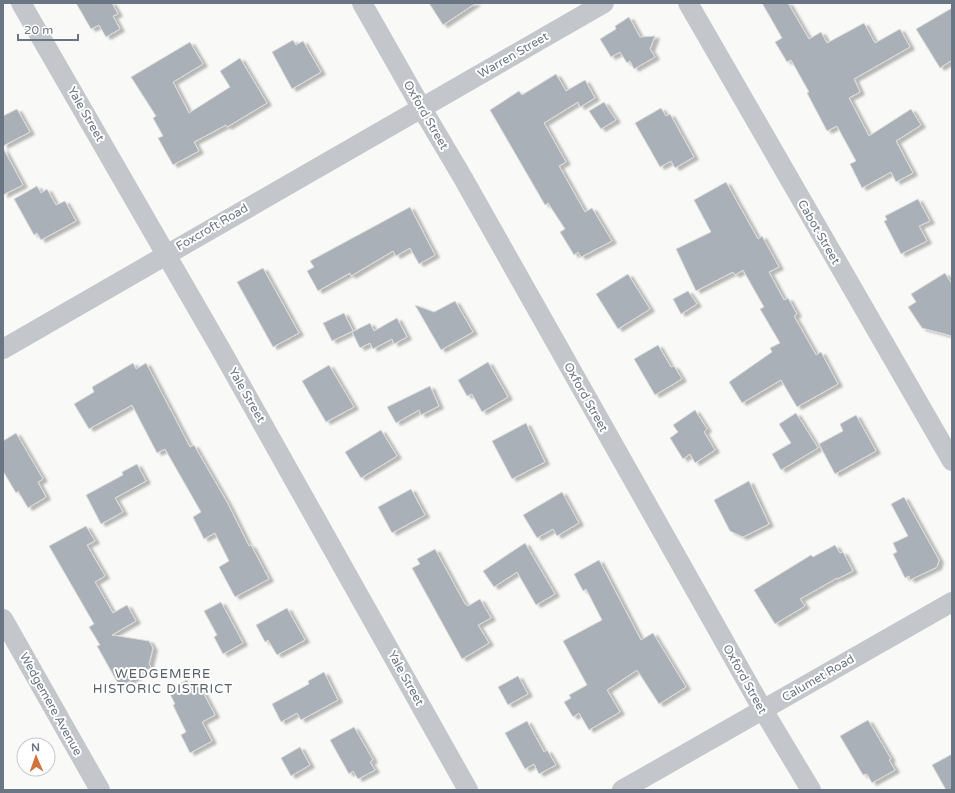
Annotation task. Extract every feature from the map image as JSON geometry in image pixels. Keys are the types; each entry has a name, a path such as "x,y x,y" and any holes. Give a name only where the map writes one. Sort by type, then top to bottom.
{"street":[{"name":"Yale Street","path":"21,3 333,546 468,790"},
{"name":"Oxford Street","path":"362,3 463,178 763,710 811,790"},
{"name":"Warren Street","path":"421,107 604,3"},
{"name":"Cabot Street","path":"688,3 952,461"},
{"name":"Foxcroft Road","path":"3,348 421,107"},
{"name":"Calumet Road","path":"622,790 952,602"},
{"name":"Wedgemere Avenue","path":"3,619 100,790"}],"building":[{"path":"76,3 112,3 118,14 113,16 120,29 106,37 99,25 91,29"},
{"path":"429,3 476,3 443,25"},
{"path":"762,3 788,3 809,39 821,32 827,43 864,23 875,43 900,29 910,47 854,79 860,92 849,98 869,136 911,109 921,125 896,141 913,173 896,182 891,172 862,188 850,164 856,161 837,126 827,131 807,93 809,92 791,60 787,62 775,42 782,38"},
{"path":"952,8 952,60 940,68 916,29"},
{"path":"629,17 640,37 655,36 650,49 655,57 634,69 630,61 627,63 620,52 611,57 600,39 616,29 615,26"},
{"path":"293,40 296,45 303,41 321,72 292,89 272,52"},
{"path":"190,42 203,64 173,82 189,113 230,87 220,71 240,58 267,103 227,127 226,125 194,142 199,151 173,165 158,138 163,136 153,118 156,116 131,77"},
{"path":"556,74 566,91 585,80 595,98 580,107 578,102 544,123 566,162 559,166 585,212 592,208 612,241 581,257 578,252 574,255 560,232 565,229 548,203 545,205 490,110 519,91 522,95"},
{"path":"604,102 616,120 601,129 589,111"},
{"path":"661,108 666,116 670,114 694,157 675,168 671,161 660,167 635,123"},
{"path":"17,109 30,132 3,146 3,116"},
{"path":"3,148 23,185 3,195"},
{"path":"726,182 758,239 762,236 779,267 769,272 784,300 788,298 797,314 794,316 816,355 821,352 838,384 797,407 781,380 742,403 729,382 772,352 770,348 780,343 760,309 764,307 743,270 735,275 733,272 696,291 676,249 711,232 694,200"},
{"path":"37,186 41,193 47,189 56,205 65,201 76,221 41,240 37,233 34,235 14,199"},
{"path":"918,199 930,221 919,226 927,241 901,254 884,221 887,220 885,216"},
{"path":"410,207 435,255 419,264 410,248 396,256 393,251 351,276 350,273 318,291 307,271 314,267 310,261"},
{"path":"263,268 299,333 273,347 237,282"},
{"path":"945,273 952,284 952,336 922,328 908,307 916,302 911,294"},
{"path":"628,274 650,309 618,329 596,294"},
{"path":"688,291 697,304 681,314 673,299"},
{"path":"455,301 473,332 441,350 415,305 434,312"},
{"path":"344,313 353,331 332,341 323,323"},
{"path":"397,318 407,337 394,344 392,339 373,349 370,343 360,348 352,332 370,323 374,331"},
{"path":"658,345 671,367 674,366 682,379 655,395 634,359"},
{"path":"488,362 508,397 482,412 472,394 467,396 458,380"},
{"path":"133,363 136,369 146,363 190,447 194,445 228,504 249,546 251,545 269,579 235,597 219,567 229,561 215,533 204,539 193,517 201,512 165,449 157,453 132,405 89,429 74,404 94,392 92,387"},
{"path":"329,365 354,407 326,422 302,381"},
{"path":"430,386 439,406 421,415 419,410 396,423 387,407"},
{"path":"695,410 707,429 704,432 715,450 695,463 690,454 683,459 670,438 678,432 673,425"},
{"path":"796,413 818,448 781,470 772,454 791,443 779,424"},
{"path":"856,415 876,451 835,474 819,444 843,431 840,424"},
{"path":"526,423 545,462 512,479 492,441"},
{"path":"381,430 397,456 361,478 345,452"},
{"path":"16,433 43,479 38,482 46,497 28,508 18,491 16,493 3,471 3,441"},
{"path":"137,464 146,481 115,498 123,512 101,524 86,495 123,475 122,472"},
{"path":"749,481 769,524 743,537 730,531 714,500"},
{"path":"411,489 425,515 392,533 378,507"},
{"path":"562,492 579,523 557,536 553,529 537,538 523,515"},
{"path":"904,497 939,560 937,567 910,580 909,576 905,578 893,554 897,552 893,543 908,536 891,504"},
{"path":"86,526 95,541 87,545 105,576 95,582 113,613 127,605 136,621 112,635 149,641 153,648 149,664 151,668 120,687 97,646 100,645 89,627 94,624 49,546"},
{"path":"525,543 555,594 536,605 517,572 494,587 483,571"},
{"path":"835,545 840,553 843,552 853,571 837,578 800,599 805,606 775,624 754,590 811,555 813,557"},
{"path":"435,549 465,604 468,606 480,599 491,618 478,625 489,643 462,659 412,568 420,564 417,559"},
{"path":"599,560 641,640 653,633 686,687 659,704 637,670 607,690 620,712 589,730 579,713 573,717 564,702 571,698 569,695 587,685 563,641 602,620 586,589 583,591 574,574"},
{"path":"221,602 243,643 223,654 214,637 217,635 204,611"},
{"path":"287,608 305,640 277,655 268,640 265,642 256,625"},
{"path":"324,672 338,700 301,720 297,713 281,722 272,704 309,684 308,681"},
{"path":"518,676 528,694 508,705 498,687"},
{"path":"187,680 192,689 199,685 215,715 202,722 212,741 190,753 181,735 186,732 173,705 175,704 168,690"},
{"path":"868,720 891,759 889,760 895,770 872,783 867,774 863,775 840,736"},
{"path":"527,721 544,752 547,750 556,765 539,774 534,764 525,769 505,733"},
{"path":"354,727 373,760 370,762 375,770 358,779 353,771 349,774 330,740"},
{"path":"300,747 310,765 291,776 281,758"},
{"path":"952,754 952,790 946,790 932,765"}],"district":[{"name":"WEDGEMERE HISTORIC DISTRICT","path":"163,682"}]}
